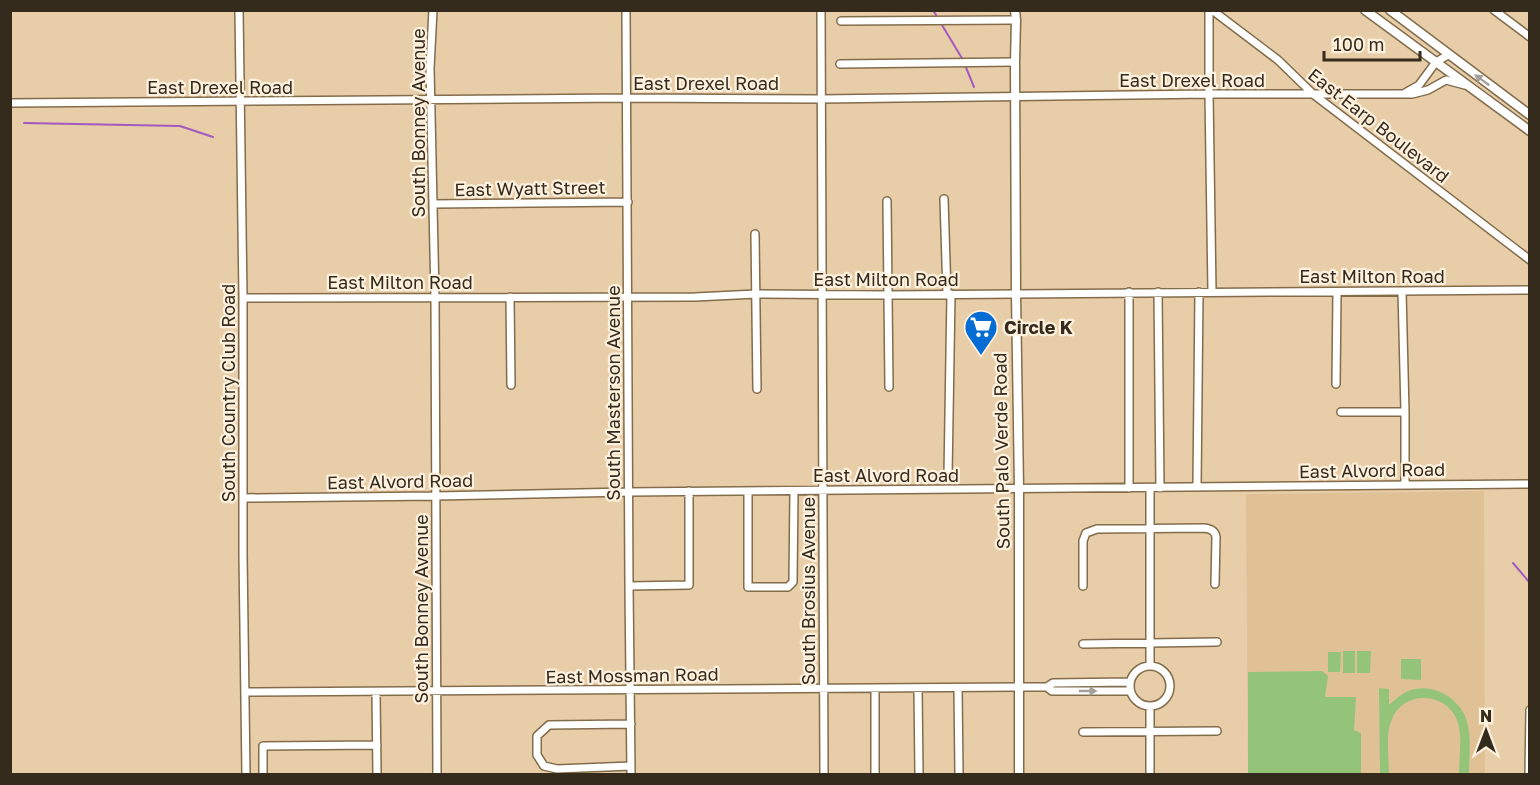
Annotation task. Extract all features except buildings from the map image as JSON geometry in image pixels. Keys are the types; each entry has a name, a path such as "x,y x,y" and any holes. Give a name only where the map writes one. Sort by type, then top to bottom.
{"main road":[{"path":"1365,10 1530,131"},
{"path":"1390,10 1527,112"},
{"name":"South Palo Verde Road","path":"1017,14 1015,96 1019,774"}],"street":[{"name":"South Country Club Road","path":"239,10 246,774"},
{"name":"South Bonney Avenue","path":"432,10 430,68 435,297 437,774"},
{"name":"South Masterson Avenue","path":"626,10 631,770"},
{"name":"South Brosius Avenue","path":"821,10 824,774"},
{"path":"1210,10 1212,292"},
{"name":"East Earp Boulevard","path":"1210,10 1278,60 1313,94 1530,261"},
{"path":"1494,10 1530,37"},
{"path":"841,21 938,21 1017,14"},
{"path":"1402,94 1419,85 1436,62 1448,55"},
{"path":"840,64 1015,62"},
{"name":"East Drexel Road","path":"10,103 1402,94 1421,93 1446,80 1467,85"},
{"path":"944,199 949,294 948,476"},
{"path":"887,201 889,387"},
{"name":"East Wyatt Street","path":"433,204 628,202"},
{"path":"755,234 757,389"},
{"name":"East Milton Road","path":"243,298 695,297 756,294 1530,290"},
{"path":"1402,291 1405,485"},
{"path":"1129,292 1129,488"},
{"path":"1158,292 1160,488"},
{"path":"1197,488 1199,292"},
{"path":"1336,384 1337,292"},
{"path":"510,297 511,385"},
{"path":"1341,412 1405,412"},
{"name":"East Alvord Road","path":"244,498 689,491 1530,484"},
{"path":"1150,488 1150,665"},
{"path":"629,586 689,585 689,491"},
{"path":"748,491 748,587 788,587 793,582 794,491"},
{"path":"1083,586 1083,531 1150,528 1215,529 1215,584"},
{"path":"1083,644 1216,642"},
{"path":"1150,665 1156,666 1167,674 1170,686 1167,698 1162,703 1150,706 1137,702 1130,691 1130,682 1137,670 1150,665"},
{"path":"1130,682 1053,683 1047,687 1052,691 1130,691"},
{"name":"East Mossman Road","path":"245,692 1047,687"},
{"path":"875,688 875,774"},
{"path":"918,688 919,774"},
{"path":"958,688 959,774"},
{"path":"376,692 377,774"},
{"path":"1150,706 1150,774"},
{"path":"1529,774 1530,710"},
{"path":"631,724 549,724 537,736 537,755 544,766 557,769 631,770"},
{"path":"1083,732 1216,731"},
{"path":"263,774 263,746 377,745"}],"shaded area":[{"path":"1484,491 1485,774 1248,774 1246,494"}],"green space":[{"path":"1343,651 1355,651 1355,673 1343,673"},
{"path":"1357,651 1371,651 1370,673 1357,673"},
{"path":"1328,652 1341,652 1340,672 1328,672"},
{"path":"1401,659 1421,659 1421,680 1401,679"},
{"path":"1322,671 1328,676 1325,697 1356,697 1354,730 1361,733 1361,774 1248,774 1248,672"},
{"path":"1379,688 1389,689 1389,705 1400,695 1417,689 1426,688 1450,697 1462,710 1468,725 1469,774 1459,774 1460,740 1457,720 1451,710 1443,704 1424,698 1405,703 1397,710 1390,725 1388,739 1389,774 1380,774"}],"waterway":[{"path":"933,10 963,60"},
{"path":"965,65 974,87"},
{"path":"24,123 180,126 213,137"},
{"path":"1513,563 1530,583"}],"place":[{"name":"Circle K","path":"981,356"}]}
